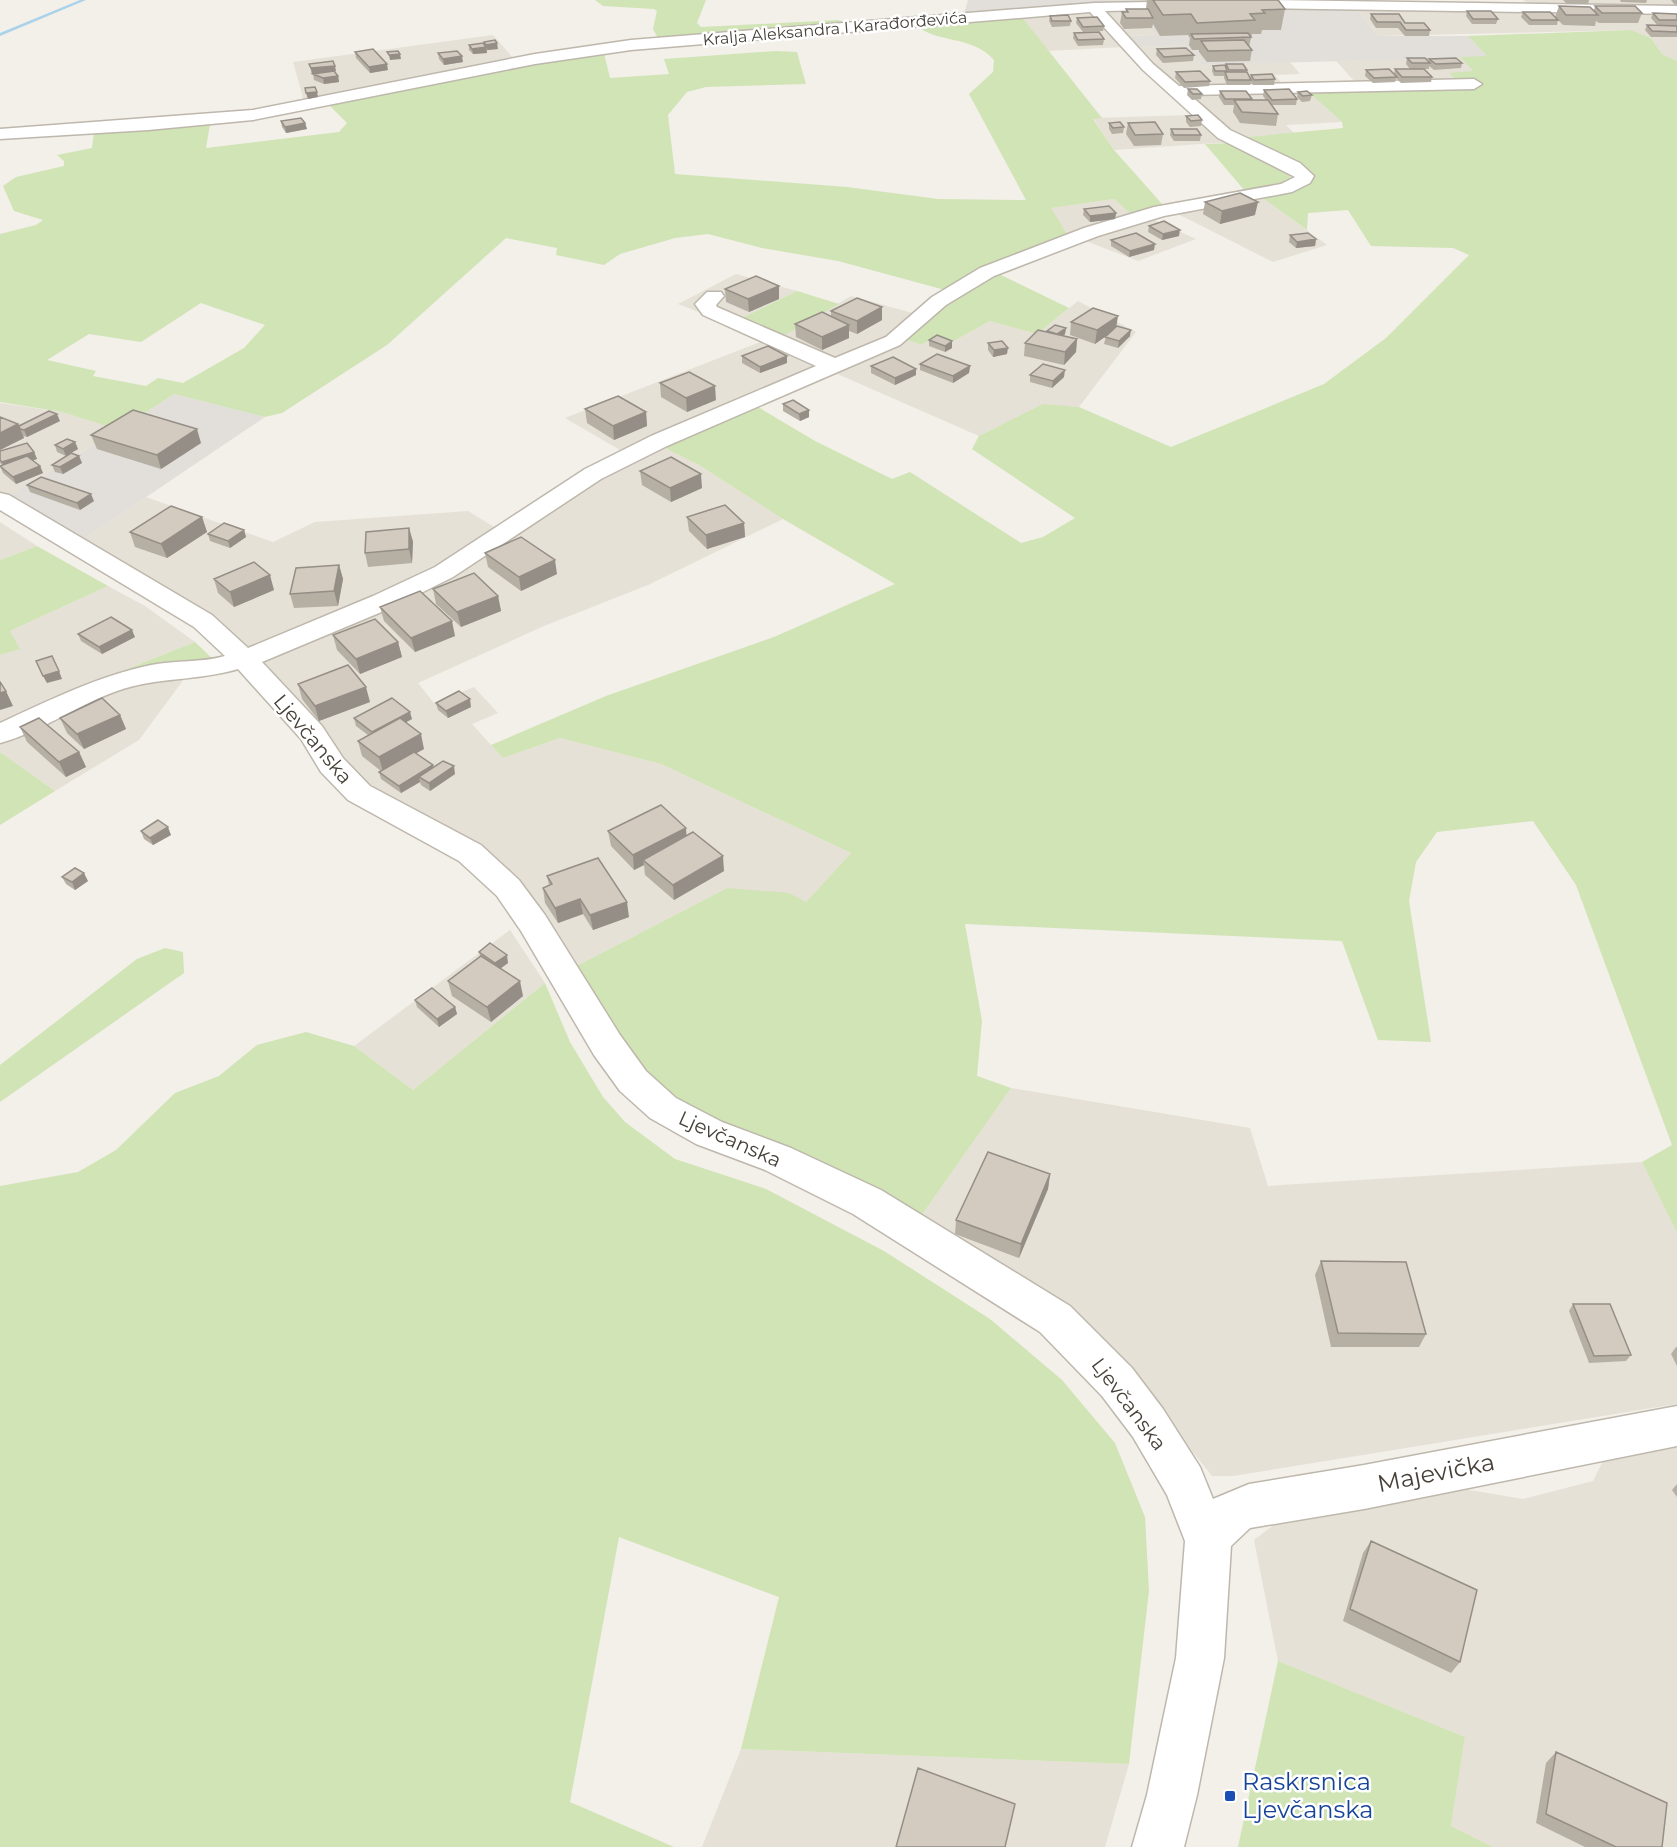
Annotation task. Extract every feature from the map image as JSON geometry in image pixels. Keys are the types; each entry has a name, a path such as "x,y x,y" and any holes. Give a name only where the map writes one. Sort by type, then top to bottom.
{"street":[{"name":"Kralja Aleksandra I Karađorđevića","path":"0,134 148,125 253,115 535,59 639,44 1094,7 1248,4 1677,10"},
{"path":"0,734 73,699 128,678 153,673 213,668 244,659 382,602 444,572 593,474 659,441 837,367 893,341 939,301 987,272 1091,232 1161,211 1286,188 1304,179 1305,176 1294,167 1224,134 1146,65 1094,7"},
{"path":"1174,91 1474,84"},
{"path":"714,296 705,303 705,308 837,367"},
{"name":"Ljevčanska","path":"0,500 203,621 244,659 312,733 332,765 359,793 470,853 508,888 533,923 607,1045 633,1081 663,1108 709,1133 778,1159 867,1202 1055,1318 1117,1382 1148,1423 1184,1482 1208,1541 1200,1658 1175,1784 1158,1847"},
{"name":"Majevička","path":"1208,1541 1221,1519 1233,1511 1249,1506 1364,1487 1677,1426"}],"shaded area":[{"path":"968,0 1257,0 1040,7 964,14"},
{"path":"1523,0 1677,0 1677,8 1530,5"},
{"path":"1358,10 1677,13 1677,61 1662,54 1651,38 1631,30 1378,36"},
{"path":"1358,10 1378,36 1468,36 1488,57 1202,65 1185,45 1137,47 1126,36 1156,35 1140,11"},
{"path":"1140,11 1157,35 1126,36 1105,12"},
{"path":"1094,12 1123,47 1047,51 1021,16"},
{"path":"493,35 514,59 304,101 293,62"},
{"path":"1185,45 1202,65 1290,62 1300,74 1275,75 1284,86 1177,90 1137,47"},
{"path":"1460,57 1473,71 1450,74 1459,83 1357,84 1336,61"},
{"path":"1306,90 1342,122 1286,125 1294,133 1236,138 1181,93"},
{"path":"1193,115 1230,142 1114,150 1093,118"},
{"path":"1260,196 1327,245 1273,262 1176,213"},
{"path":"1114,199 1132,215 1067,234 1050,208"},
{"path":"1152,219 1196,239 1138,261 1083,240"},
{"path":"736,274 797,291 730,324 678,304"},
{"path":"851,296 916,314 890,338 832,359 780,338"},
{"path":"1078,301 1136,332 1079,407 1043,405 979,436 835,373 907,340 922,345 935,336 954,341 990,321 1037,334"},
{"path":"765,340 819,366 625,453 565,418"},
{"path":"174,394 265,417 78,543 5,498 119,430"},
{"path":"0,403 62,412 119,430 5,498 0,495"},
{"path":"661,446 699,465 783,519 648,585 544,626 418,683 434,703 474,687 498,713 472,724 503,758 560,738 661,764 851,853 806,902 727,888 571,969 515,881 363,785 259,662"},
{"path":"146,497 273,542 315,522 468,511 496,528 430,573 248,649 78,543"},
{"path":"0,522 37,546 0,560"},
{"path":"108,586 145,606 195,642 66,693 0,728 0,655 19,649 10,631"},
{"path":"153,679 184,679 139,740 55,791 0,752 0,742 114,688"},
{"path":"510,930 545,983 413,1090 354,1046"},
{"path":"1011,1088 1250,1128 1268,1186 1642,1162 1677,1233 1677,1404 1233,1476 1212,1476 1130,1374 919,1219"},
{"path":"1677,1447 1677,1847 1493,1847 1451,1826 1465,1737 1278,1661 1254,1540 1275,1524 1452,1487 1523,1499 1593,1481 1603,1461"},
{"path":"741,1749 1129,1764 1105,1847 702,1847"}],"green space":[{"path":"595,0 706,0 697,23 701,27 838,20 852,24 658,38 653,29 657,11 654,9 603,6"},
{"path":"1021,16 1102,118 1093,119 1114,150 1163,205 1132,215 1114,199 1051,208 1067,234 945,290 838,261 762,248 708,234 675,238 620,254 604,265 556,255 557,248 506,238 387,345 282,413 265,417 174,394 119,430 62,412 0,402 0,234 36,225 43,220 14,211 3,186 16,177 64,166 64,161 57,155 92,148 94,132 210,124 206,148 339,132 347,123 329,105 530,64 604,53 610,78 669,74 664,59 776,51 797,52 806,84 706,87 687,92 668,115 675,174 847,187 938,199 1026,200 969,94 993,72 994,60 975,46 933,35 917,25","holes":["201,303 265,325 244,348 183,383 158,378 146,386 93,376 96,371 47,360 89,334 141,342"]},
{"path":"1631,30 1651,38 1662,54 1677,61 1677,1233 1642,1162 1672,1145 1576,885 1533,821 1437,832 1416,862 1409,901 1431,1042 1378,1040 1342,941 965,924 982,1021 977,1076 1011,1088 919,1219 701,1118 642,1073 571,969 727,888 789,893 806,902 851,853 661,764 560,738 503,758 491,745 606,696 774,637 895,584 783,519 699,465 661,446 758,407 815,441 892,479 910,472 1021,543 1043,537 1075,518 972,449 979,436 1043,404 1079,407 1171,447 1324,384 1386,338 1469,255 1453,248 1371,246 1348,210 1308,213 1307,230 1260,196 1298,189 1315,176 1303,165 1236,138 1343,128 1342,122 1306,90 1480,85 1459,83 1449,73 1473,71 1460,57 1487,56 1468,36"},
{"path":"1230,143 1286,168 1292,181 1245,191 1205,144"},
{"path":"1001,275 1069,308 1037,334 990,321 954,341 935,336 922,345 907,340 928,320 962,294"},
{"path":"797,291 839,304 780,338 740,319"},
{"path":"37,546 108,586 10,631 20,649 0,655 0,560"},
{"path":"195,642 215,661 122,671"},
{"path":"0,752 55,791 0,825"},
{"path":"165,948 183,952 184,973 0,1102 0,1065 137,959"},
{"path":"545,983 570,1042 603,1097 625,1122 675,1159 766,1189 884,1251 990,1319 1062,1380 1115,1443 1145,1517 1149,1591 1129,1764 741,1749 779,1597 619,1537 570,1802 674,1847 0,1847 0,1186 78,1172 116,1150 175,1093 219,1076 257,1045 306,1032 354,1046 413,1090"},
{"path":"1278,1661 1465,1737 1451,1826 1493,1847 1238,1847"}],"building":[{"path":"1153,0 1278,0 1285,9 1262,10 1265,13 1250,14 1255,20 1197,23 1191,14 1163,15"},
{"path":"1559,6 1590,7 1598,15 1566,15"},
{"path":"1595,6 1635,6 1642,13 1602,13"},
{"path":"1126,9 1148,9 1153,18 1126,18 1122,12 1128,12"},
{"path":"1467,11 1491,11 1498,19 1473,19"},
{"path":"1523,12 1550,12 1558,20 1531,20"},
{"path":"1653,13 1677,14 1677,20 1659,20"},
{"path":"1371,14 1399,14 1405,23 1424,23 1430,30 1406,30 1400,22 1377,22"},
{"path":"1068,15 1071,21 1052,21 1050,16"},
{"path":"1097,17 1104,26 1083,27 1077,18"},
{"path":"1647,25 1677,26 1677,32 1652,31"},
{"path":"1099,32 1104,39 1078,40 1074,33"},
{"path":"1248,33 1251,37 1194,39 1191,34"},
{"path":"495,40 497,43 486,45 484,42"},
{"path":"1244,40 1252,50 1208,51 1201,41"},
{"path":"483,43 486,47 472,49 469,45"},
{"path":"1186,48 1194,55 1164,57 1157,49"},
{"path":"373,49 387,64 369,67 355,52"},
{"path":"398,51 400,54 389,55 387,52"},
{"path":"457,51 462,56 443,59 438,53"},
{"path":"1407,58 1425,58 1430,63 1412,63"},
{"path":"1456,58 1462,63 1436,64 1429,59"},
{"path":"333,61 335,66 311,68 309,64"},
{"path":"1226,64 1243,64 1247,70 1229,70"},
{"path":"1225,65 1227,71 1215,71 1213,66"},
{"path":"1389,69 1397,77 1374,78 1366,70"},
{"path":"1395,69 1424,69 1432,77 1402,77"},
{"path":"334,71 338,76 323,78 313,74"},
{"path":"1200,71 1210,81 1185,82 1176,72"},
{"path":"1225,72 1247,72 1251,80 1228,80"},
{"path":"1272,74 1275,79 1254,80 1251,75"},
{"path":"315,87 317,92 306,93 305,88"},
{"path":"1188,89 1197,89 1202,94 1193,94"},
{"path":"1289,89 1297,99 1272,100 1264,90"},
{"path":"1220,91 1246,91 1252,99 1225,99"},
{"path":"1307,91 1312,95 1303,96 1298,92"},
{"path":"1234,100 1268,100 1278,114 1242,112"},
{"path":"1198,115 1202,120 1191,121 1186,116"},
{"path":"301,118 305,123 285,127 281,121"},
{"path":"1120,122 1124,127 1113,128 1109,123"},
{"path":"1155,122 1163,134 1135,135 1128,123"},
{"path":"1171,129 1197,129 1201,135 1174,135"},
{"path":"1240,193 1258,202 1222,211 1205,202"},
{"path":"1109,206 1116,213 1090,216 1084,209"},
{"path":"1164,221 1180,230 1163,234 1149,226"},
{"path":"1136,233 1155,244 1130,251 1111,240"},
{"path":"1308,233 1316,239 1297,242 1290,235"},
{"path":"756,276 779,286 748,299 725,289"},
{"path":"857,298 882,307 857,321 831,311"},
{"path":"1093,308 1118,316 1097,330 1071,322"},
{"path":"822,312 849,325 822,337 795,324"},
{"path":"1055,325 1066,328 1057,334 1047,331"},
{"path":"1117,326 1131,330 1119,341 1105,337"},
{"path":"1038,330 1077,339 1065,352 1025,343"},
{"path":"937,335 952,341 945,346 929,340"},
{"path":"1002,341 1008,348 994,350 988,343"},
{"path":"768,346 787,356 760,367 742,356"},
{"path":"937,354 970,366 953,376 920,364"},
{"path":"893,357 916,369 895,378 871,366"},
{"path":"1043,364 1065,370 1053,381 1030,375"},
{"path":"689,372 715,386 686,398 660,383"},
{"path":"618,396 646,412 613,426 585,409"},
{"path":"793,400 809,410 799,414 783,404"},
{"path":"133,410 197,429 157,455 91,435"},
{"path":"49,411 57,414 24,430 20,429 19,426"},
{"path":"0,417 18,424 0,433"},
{"path":"67,439 75,442 63,449 55,445"},
{"path":"27,443 34,452 2,462 0,460 0,451"},
{"path":"71,453 79,456 60,467 52,465"},
{"path":"27,456 40,466 13,477 0,466"},
{"path":"671,457 701,474 670,488 640,471"},
{"path":"41,477 91,494 77,503 27,485"},
{"path":"725,505 744,523 706,535 687,517"},
{"path":"171,506 202,517 161,544 130,532"},
{"path":"224,523 244,530 228,541 208,534"},
{"path":"409,528 409,549 365,553 366,532"},
{"path":"521,537 555,560 519,577 485,553"},
{"path":"254,562 270,575 230,592 214,579"},
{"path":"339,565 334,591 290,594 296,568"},
{"path":"474,573 498,596 457,612 433,589"},
{"path":"420,591 452,621 411,638 380,607"},
{"path":"111,617 132,630 99,647 78,634"},
{"path":"375,619 398,642 356,659 333,635"},
{"path":"52,656 59,671 43,676 36,661"},
{"path":"348,665 366,687 315,706 298,684"},
{"path":"0,682 6,691 0,693"},
{"path":"459,691 470,699 446,711 436,703"},
{"path":"102,698 120,715 77,734 60,718"},
{"path":"392,698 410,712 372,732 354,718"},
{"path":"39,718 79,752 59,762 20,727"},
{"path":"400,718 421,734 379,757 358,741"},
{"path":"414,752 433,765 399,786 379,772"},
{"path":"443,761 454,766 429,783 419,777"},
{"path":"661,805 686,828 633,855 608,831"},
{"path":"158,820 168,827 150,838 141,831"},
{"path":"693,832 723,856 673,885 643,860"},
{"path":"598,858 627,902 590,915 580,899 555,908 543,888 552,884 547,876"},
{"path":"75,868 84,873 72,882 62,877"},
{"path":"490,943 507,955 495,963 479,952"},
{"path":"481,956 520,981 487,1007 448,981"},
{"path":"432,988 455,1007 437,1019 415,1000"},
{"path":"988,1152 1050,1174 1021,1244 956,1220"},
{"path":"1321,1261 1406,1262 1426,1334 1338,1333"},
{"path":"1573,1304 1610,1304 1631,1355 1594,1356"},
{"path":"1371,1541 1477,1590 1460,1662 1350,1609"},
{"path":"1556,1752 1667,1803 1662,1847 1616,1847 1546,1814"},
{"path":"918,1768 1015,1804 1005,1847 896,1847"}],"waterway":[{"path":"0,35 84,0"}],"place":[{"name":"Raskrsnica Ljevčanska","path":"1230,1796"}]}
